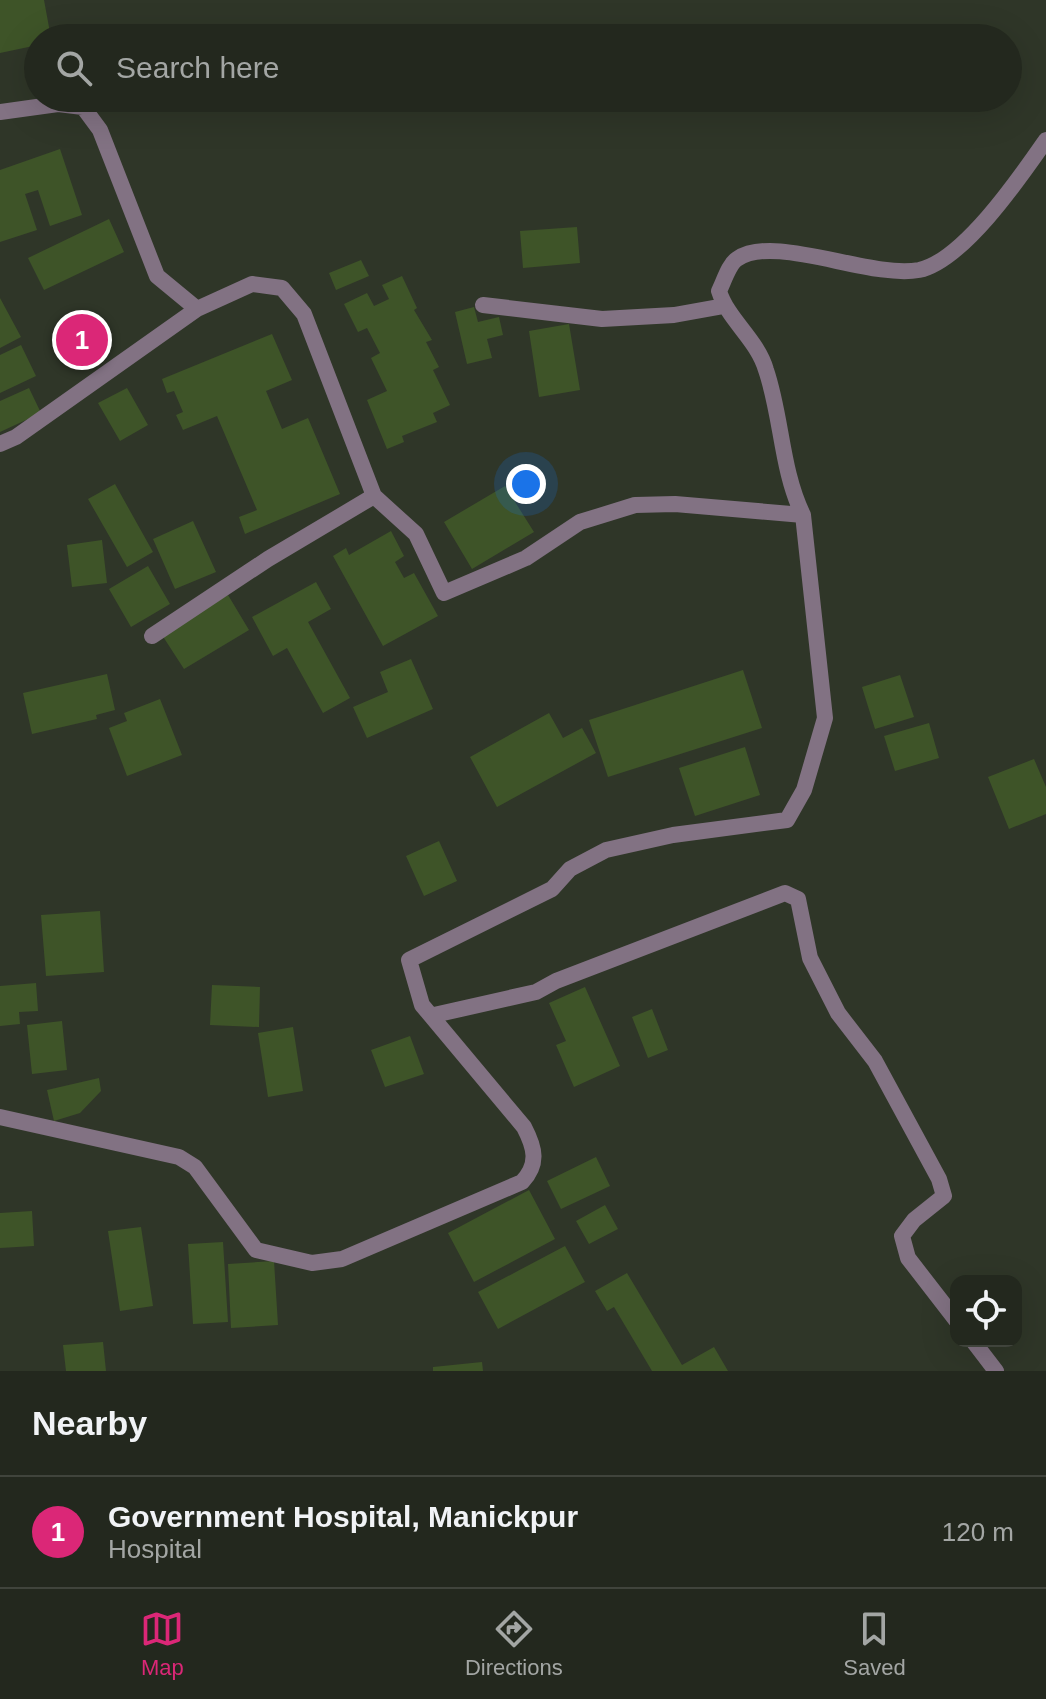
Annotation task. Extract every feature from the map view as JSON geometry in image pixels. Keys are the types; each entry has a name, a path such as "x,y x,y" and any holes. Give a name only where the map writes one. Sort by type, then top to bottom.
{"street":[{"path":"0,112 24,109"},
{"path":"87,112 100,130 157,276 197,309"},
{"path":"0,1117 179,1157 195,1167 256,1250 312,1263 342,1259 522,1182 530,1173 534,1146 524,1127 434,1015 422,1005 409,960 552,889 570,869 606,850 636,841 787,820 804,790 825,718 803,515 790,484 765,367 744,328 724,306 719,291 735,260 754,252 807,254 867,270 920,270 967,241 1046,140"},
{"path":"0,444 16,437 197,309 252,284 282,288 304,314 374,496 416,534 444,593 526,558 580,522 635,505 675,504 803,515"},
{"path":"483,305 602,319 674,315 724,306"},
{"path":"152,636 268,559 374,496"},
{"path":"434,1015 536,992 556,981 729,912 785,893 798,899 810,958 831,999 875,1061 939,1179 944,1196 914,1220 902,1236 908,1258 950,1312"},
{"path":"978,1347 996,1371"}],"building":[{"path":"0,0 44,0 48,24 24,24 24,48 0,53"},
{"path":"60,149 82,215 50,226 38,190 25,194 37,230 0,242 0,170"},
{"path":"109,219 124,252 44,290 28,258"},
{"path":"577,227 580,263 523,268 520,231"},
{"path":"361,260 369,276 336,290 329,273"},
{"path":"402,276 417,308 414,310 432,340 426,342 439,367 433,370 450,405 433,413 437,422 402,436 404,442 387,449 367,400 387,391 371,358 380,353 367,328 358,332 344,304 367,293 374,306 389,299 382,285"},
{"path":"0,298 21,337 0,348"},
{"path":"474,307 478,322 499,317 503,335 487,339 492,358 467,364 455,312"},
{"path":"91,320 103,343 76,358 63,335"},
{"path":"569,324 580,390 539,397 529,331"},
{"path":"272,334 292,380 266,391 282,429 308,418 340,494 245,534 239,517 257,510 217,416 183,430 176,415 183,412 174,391 167,393 162,379"},
{"path":"21,345 36,376 0,393 0,355"},
{"path":"29,388 41,413 0,432 0,401"},
{"path":"127,388 148,425 120,441 98,403"},
{"path":"115,484 153,552 127,567 88,499"},
{"path":"505,486 534,532 472,569 444,522"},
{"path":"193,521 216,572 175,589 153,539"},
{"path":"391,531 404,556 395,562 404,578 414,573 438,616 383,646 333,556 346,548 349,555"},
{"path":"102,540 107,583 72,587 67,545"},
{"path":"148,566 170,604 131,627 109,589"},
{"path":"316,582 331,609 308,622 350,698 323,713 287,648 273,656 252,617"},
{"path":"228,595 249,630 184,669 162,635"},
{"path":"411,659 433,709 367,738 353,707 388,692 380,672"},
{"path":"743,670 762,728 608,777 589,720"},
{"path":"107,674 115,710 96,715 97,719 32,734 23,693"},
{"path":"900,675 914,717 875,729 862,687"},
{"path":"160,699 182,755 127,776 109,728 127,721 124,713"},
{"path":"549,713 563,738 582,728 596,753 497,807 470,757"},
{"path":"929,723 939,758 895,771 884,736"},
{"path":"745,747 760,795 695,816 679,768"},
{"path":"1034,759 1046,787 1046,814 1009,829 988,777"},
{"path":"439,841 457,881 424,896 406,856"},
{"path":"100,911 104,972 46,976 41,915"},
{"path":"36,983 38,1011 19,1012 20,1024 0,1026 0,986"},
{"path":"212,985 260,987 259,1027 210,1025"},
{"path":"585,987 620,1066 574,1087 556,1045 566,1041 549,1003"},
{"path":"652,1009 668,1050 648,1058 632,1017"},
{"path":"62,1021 67,1070 32,1074 27,1025"},
{"path":"293,1027 303,1091 268,1097 258,1033"},
{"path":"410,1036 424,1074 385,1087 371,1050"},
{"path":"99,1078 101,1091 80,1113 54,1121 47,1090"},
{"path":"596,1157 610,1186 561,1209 547,1181"},
{"path":"529,1190 555,1239 474,1282 448,1233"},
{"path":"605,1205 618,1229 589,1244 576,1221"},
{"path":"32,1211 34,1246 0,1248 0,1213"},
{"path":"141,1227 153,1306 120,1311 108,1231"},
{"path":"223,1242 228,1322 193,1324 188,1244"},
{"path":"565,1246 585,1282 498,1329 478,1292"},
{"path":"274,1261 278,1325 231,1328 228,1264"},
{"path":"627,1273 682,1365 714,1347 728,1371 652,1371 614,1307 607,1311 595,1291"},
{"path":"103,1342 106,1371 66,1371 63,1345"},
{"path":"482,1362 483,1371 433,1371 433,1367"}],"place":[{"name":"Government Hospital, Manickpur","path":"82,340"}]}
